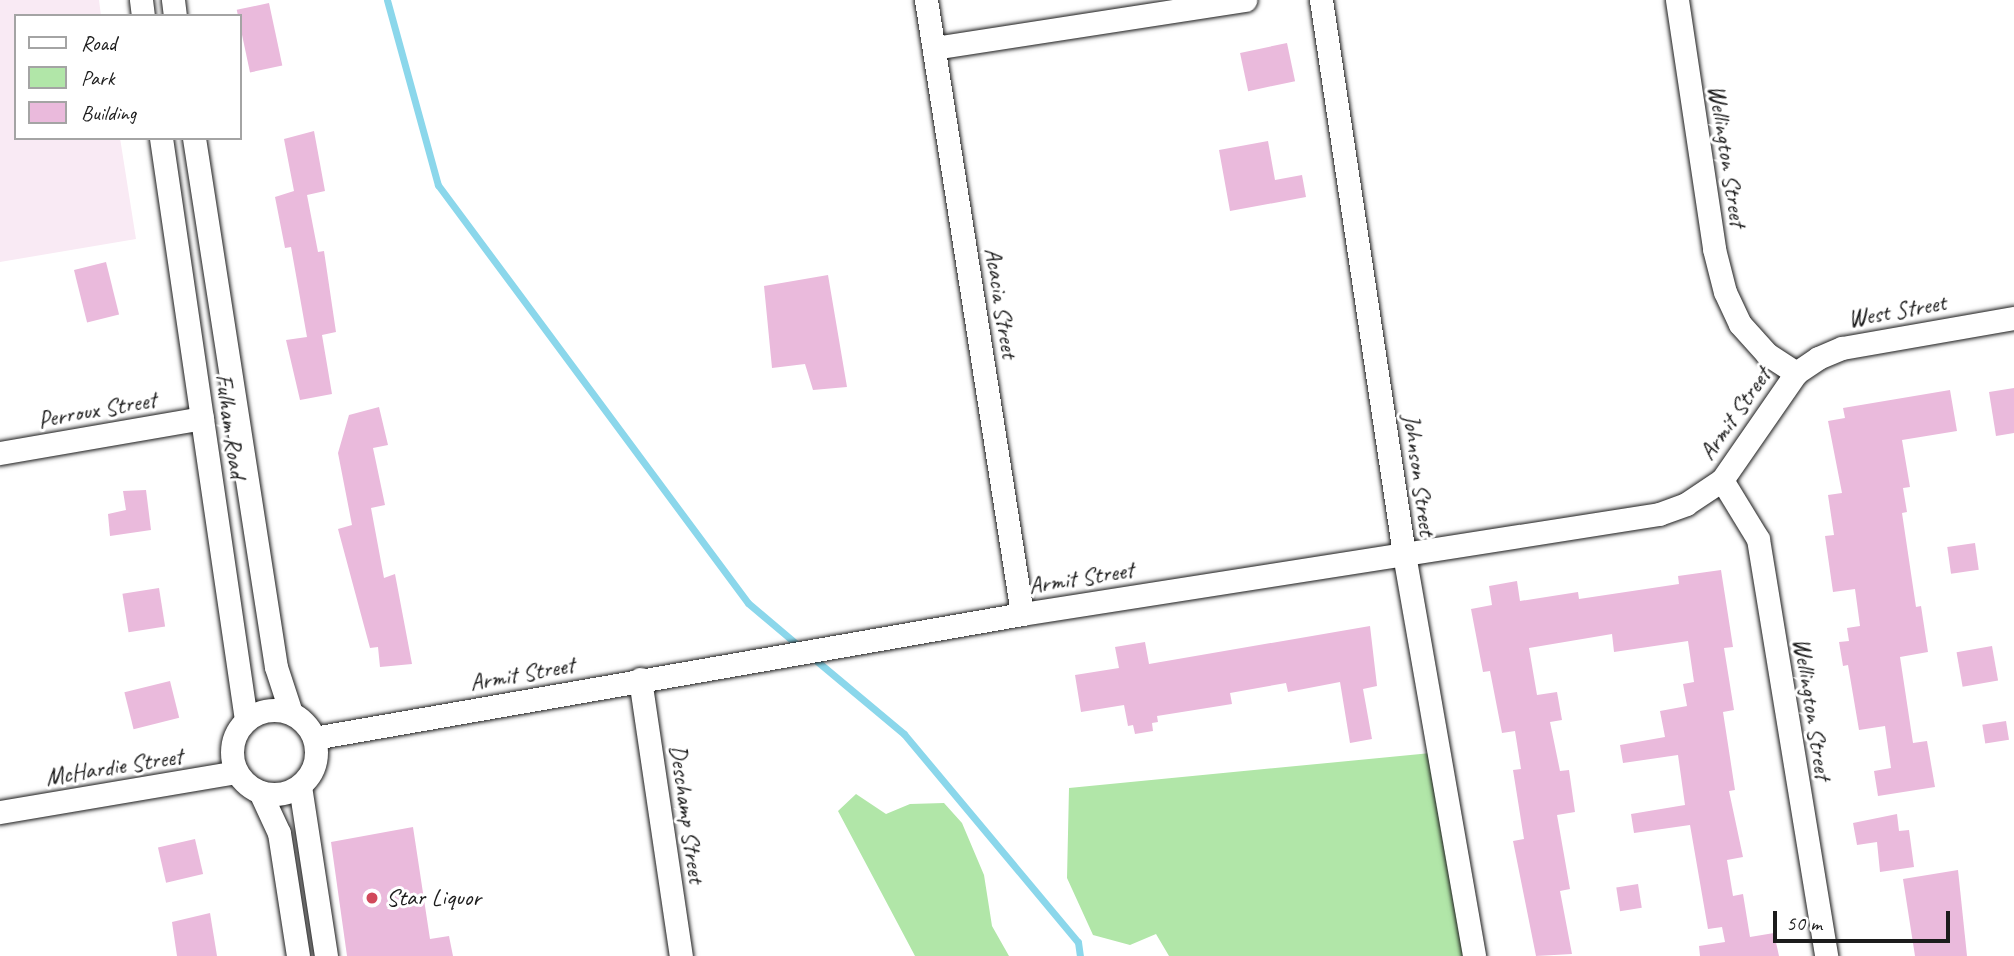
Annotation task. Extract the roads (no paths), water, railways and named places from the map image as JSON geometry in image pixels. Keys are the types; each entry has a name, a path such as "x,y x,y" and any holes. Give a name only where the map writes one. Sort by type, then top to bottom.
{"street":[{"name":"Acacia Street","path":"926,0 1022,614"},
{"path":"934,48 1245,0"},
{"name":"Johnson Street","path":"1321,0 1404,554 1474,956"},
{"name":"Wellington Street","path":"1677,0 1714,249 1726,292 1740,324 1767,354 1796,373"},
{"name":"Fulham Road","path":"162,140 246,720"},
{"name":"Fulham Road","path":"194,140 276,667 291,713"},
{"name":"West Street","path":"1796,373 1842,348 2014,318"},
{"name":"Armit Street","path":"314,738 1022,614 1659,514 1686,504 1721,480 1796,373"},
{"name":"Perroux Street","path":"0,453 202,418"},
{"name":"Wellington Street","path":"1721,480 1758,539 1826,956"},
{"name":"Deschamp Street","path":"640,679 681,956"},
{"path":"260,792 288,793 300,786 314,767 314,738 291,713 274,710 246,720 232,750 236,772 260,792 279,833 298,956"},
{"name":"McHardie Street","path":"0,812 236,772"},
{"path":"300,786 326,956"}],"waterway":[{"path":"387,0 438,185 748,603 800,647"},
{"path":"812,657 904,734 1078,942 1080,956"}],"place":[{"name":"Star Liquor","path":"372,898"}]}
